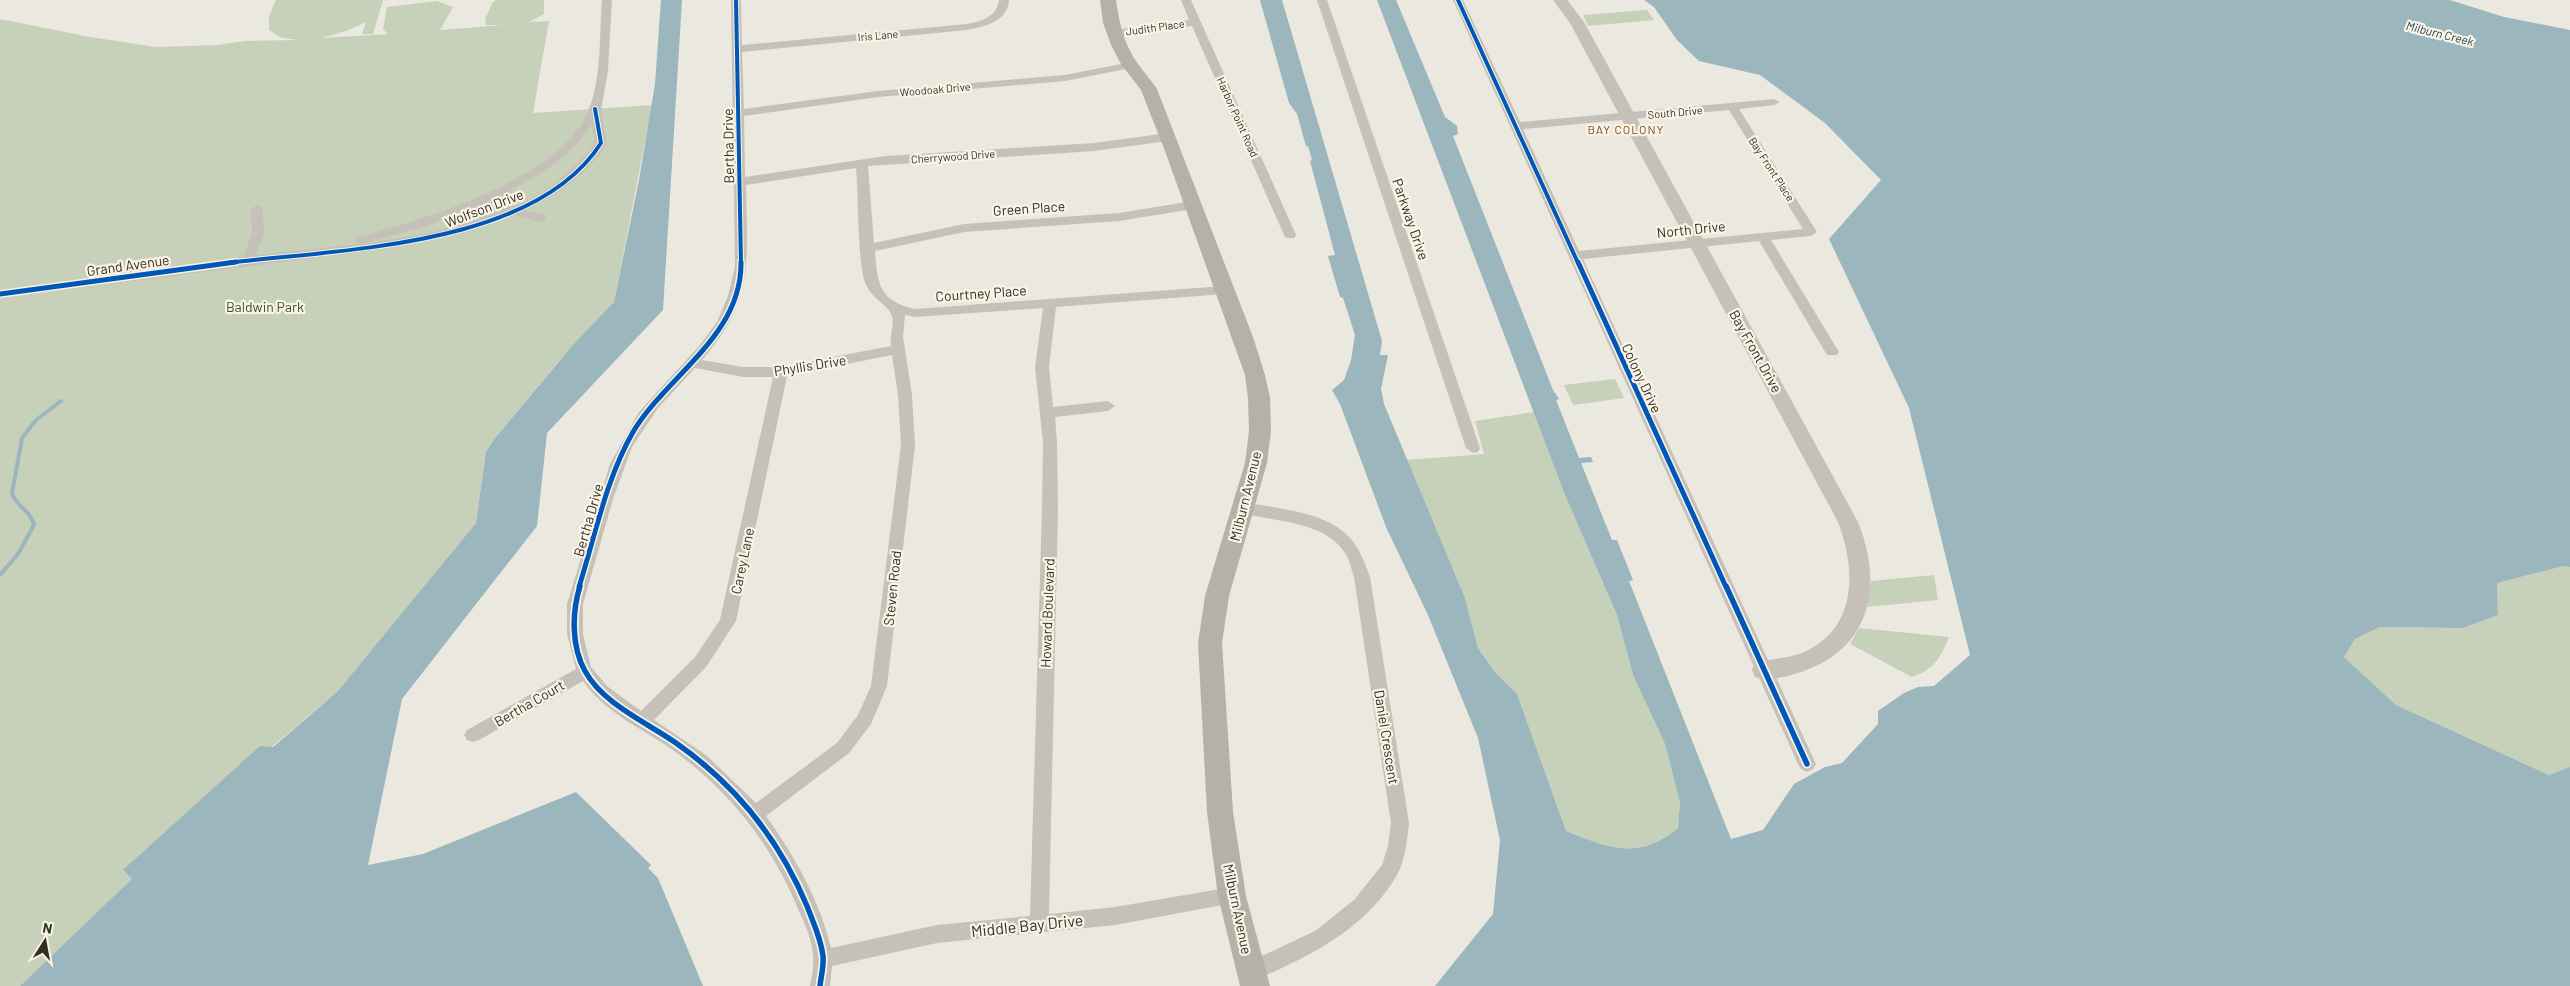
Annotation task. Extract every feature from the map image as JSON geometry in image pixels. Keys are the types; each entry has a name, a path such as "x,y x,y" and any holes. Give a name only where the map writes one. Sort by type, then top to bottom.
{"main road":[{"name":"Milburn Avenue","path":"1108,0 1108,12 1120,47 1149,89 1194,205 1224,290 1243,336 1255,375 1259,398 1260,431 1256,463 1217,596 1210,643 1220,812 1232,896 1254,979"}],"street":[{"name":"Wolfson Drive","path":"254,259 416,241 460,232 517,210 553,191 584,169 601,143 595,109 607,0"},
{"name":"Bertha Drive","path":"736,0 742,266 736,294 723,323 691,363 644,416 630,437 614,473 574,612 576,636 585,672 608,696 720,777 755,814 775,841 796,878 820,942 824,959 820,986"},
{"name":"Iris Lane","path":"738,49 966,27 982,24 996,17 1004,5 1004,0"},
{"name":"Harbor Point Road","path":"1186,0 1290,234"},
{"name":"Parkway Drive","path":"1322,0 1473,448"},
{"name":"Colony Drive","path":"1458,0 1807,764"},
{"name":"Bay Front Drive","path":"1560,0 1577,22 1696,244 1834,491 1859,551 1860,586 1854,617 1836,645 1807,662 1763,670"},
{"name":"Judith Place","path":"1115,33 1196,22"},
{"name":"Woodoak Drive","path":"738,113 878,94 1065,78 1131,65"},
{"name":"South Drive","path":"1516,126 1774,102"},
{"name":"Bay Front Place","path":"1732,106 1811,232"},
{"name":"Wolfson Drive","path":"254,259 368,239 471,206 536,170 564,149 586,127 595,109"},
{"name":"Cherrywood Drive","path":"739,182 905,159 1094,147 1168,137"},
{"path":"564,149 592,159"},
{"path":"862,164 873,289 896,310"},
{"name":"Green Place","path":"869,248 964,228 1119,217 1194,205"},
{"name":"Wolfson Drive","path":"471,206 496,206 517,210 540,218"},
{"path":"254,259 258,234 258,209"},
{"name":"North Drive","path":"1575,256 1811,232"},
{"path":"1763,237 1832,352"},
{"name":"Grand Avenue","path":"0,294 254,259"},
{"name":"Courtney Place","path":"896,310 915,313 1224,290"},
{"name":"Howard Boulevard","path":"1039,923 1050,510 1048,413 1042,368 1050,304"},
{"name":"Steven Road","path":"755,814 811,774 843,748 865,719 879,686 908,445 899,349 896,336 900,318 896,310"},
{"name":"Phyllis Drive","path":"691,363 743,372 781,372 899,349"},
{"name":"Carey Lane","path":"643,720 704,660 720,638 728,621 781,372"},
{"path":"1048,413 1108,406"},
{"name":"Daniel Crescent","path":"1244,508 1317,524 1339,537 1354,556 1362,577 1400,822 1397,846 1390,868 1361,906 1322,938 1254,979"},
{"name":"Bertha Court","path":"473,735 585,672"},
{"name":"Middle Bay Drive","path":"824,959 937,934 1115,916 1232,896"}],"green space":[{"name":"Baldwin Park","path":"276,0 383,0 373,34 362,34 366,22 349,30 322,38 388,34 383,29 387,7 437,1 453,7 440,30 504,25 486,25 485,19 493,2 497,0 544,0 544,14 529,22 549,21 533,113 652,105 614,302 557,363 495,438 486,452 476,523 337,692 123,871 133,879 20,986 0,986 0,19 90,37 157,47 217,45 246,41 299,40 282,38 269,30 269,16"},
{"path":"1647,10 1654,20 1588,26 1583,15"},
{"path":"1615,379 1624,398 1573,405 1564,385"},
{"path":"1534,412 1565,495 1617,615 1633,675 1665,744 1680,803 1678,828 1649,845 1636,848 1610,846 1566,831 1517,694 1494,671 1478,648 1465,598 1407,460 1484,454 1475,421"},
{"path":"2564,566 2570,567 2570,767 2549,775 2396,705 2344,657 2355,639 2380,627 2463,628 2498,615 2497,583"},
{"path":"1934,575 1938,600 1867,607 1871,581"},
{"path":"1859,628 1949,637 1943,651 1931,667 1912,677 1850,644"}],"water":[{"path":"661,0 682,0 663,310 547,433 537,526 402,699 368,865 423,854 576,792 651,865 648,868 658,878 703,986 20,986 132,879 123,870 260,746 273,747 337,692 476,523 486,452 495,438 571,347 614,302 639,180 655,84"},
{"name":"Milburn Creek","path":"1260,0 1282,0 1382,341 1380,355 1388,355 1381,389 1384,404 1465,598 1478,648 1494,671 1517,694 1566,831 1596,842 1623,848 1650,845 1678,828 1680,803 1665,744 1633,675 1617,615 1565,495 1377,0 1396,0 1445,117 1457,126 1458,134 1453,136 1553,390 1559,399 1556,400 1579,458 1591,457 1593,462 1581,463 1612,540 1617,540 1633,580 1629,581 1731,839 1763,830 1794,784 1825,767 1842,763 1878,724 1878,711 1904,693 1918,687 1934,686 1970,655 1909,408 1829,239 1881,180 1825,123 1760,75 1699,61 1677,40 1654,7 1644,0 2450,0 2504,17 2570,30 2570,567 2564,566 2497,583 2498,615 2463,628 2380,627 2355,639 2344,657 2396,705 2549,775 2570,767 2570,986 1435,986 1493,914 1500,840 1478,738 1428,615 1386,527 1340,404 1332,390 1344,380 1351,360 1355,335 1343,298 1340,297 1328,256 1335,255 1310,161 1312,160 1297,114 1289,103"}],"waterway":[{"path":"0,575 18,554 34,525 29,515 17,502 12,493 22,438 36,420 61,401"}],"cycle path":[{"path":"736,0 741,266 735,296 727,317 715,336 653,404 625,447 611,481 579,589 574,611 574,625 576,642 585,671 601,691 640,720 676,743 721,779 740,798 773,840 799,887 819,937 823,960 820,986"},
{"path":"1458,0 1807,764"},
{"path":"0,294 226,263 365,248 399,243 468,228 534,201 554,190 580,170 601,143 595,109"}],"district":[{"name":"BAY COLONY","path":"1626,129"}]}
